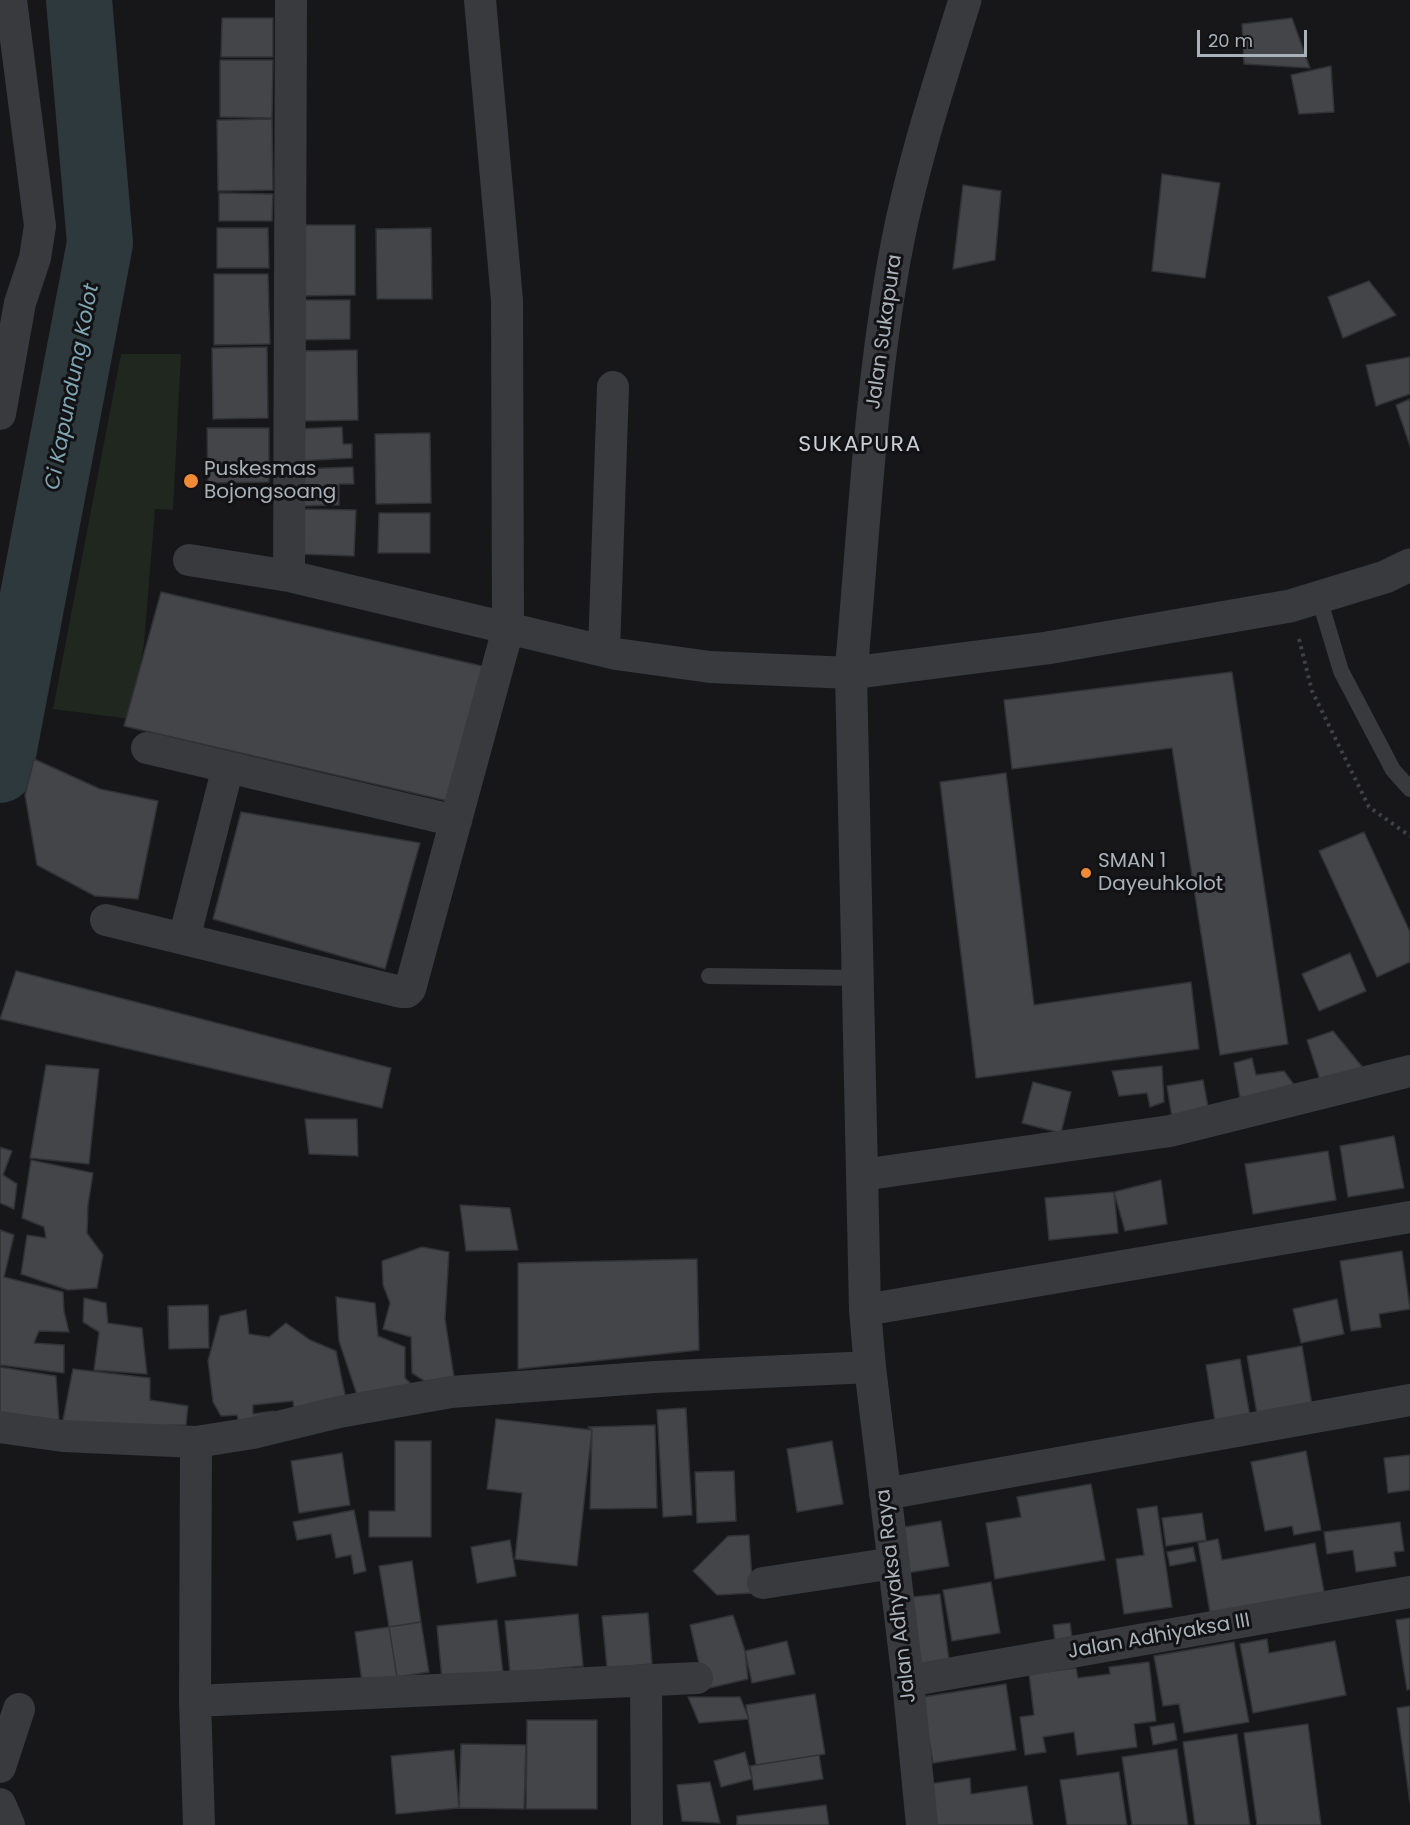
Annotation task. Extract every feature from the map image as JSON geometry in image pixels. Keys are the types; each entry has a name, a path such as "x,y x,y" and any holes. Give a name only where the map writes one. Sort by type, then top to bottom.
{"street":[{"path":"0,414 10,300 35,258 40,226 11,0"},
{"path":"290,576 291,0"},
{"path":"106,920 407,992 410,989 507,629 507,300 480,0"},
{"name":"Jalan Sukapura","path":"851,673 878,369 898,243 930,112 965,0"},
{"path":"604,651 613,387"},
{"path":"189,560 290,576 604,651 710,667 851,673 1047,648 1316,599 1398,572"},
{"name":"Jalan Adhyaksa Raya","path":"851,673 865,1310 908,1681 922,1825"},
{"path":"147,748 456,821"},
{"path":"184,939 228,767"},
{"path":"862,1175 1170,1131 1410,1071"},
{"path":"865,1310 1410,1217"},
{"path":"0,1427 63,1436 196,1442 253,1433 339,1412 451,1392 655,1377 870,1367"},
{"path":"885,1494 1410,1400"},
{"path":"196,1442 195,1701 199,1825"},
{"path":"763,1583 894,1563"},
{"name":"Jalan Adhiyaksa III","path":"908,1681 1410,1592"},
{"path":"195,1701 697,1678"},
{"path":"646,1680 646,1825"},
{"path":"0,1767 19,1709"},
{"path":"0,1804 9,1825"}],"lane":[{"path":"1316,599 1341,672 1393,770 1410,789"},
{"path":"709,976 858,978"}],"path":[{"path":"1316,599 1312,692 1369,807 1410,836"}],"shaded area":[{"path":"121,354 181,354 173,510 155,509 144,644 130,719 53,709"}],"building":[{"path":"222,18 273,18 273,57 221,57"},
{"path":"1292,18 1310,68 1244,64 1242,24"},
{"path":"220,60 273,60 272,118 220,117"},
{"path":"1331,66 1334,112 1299,114 1291,75"},
{"path":"272,119 273,190 218,191 217,120"},
{"path":"1162,174 1220,183 1205,278 1152,271"},
{"path":"963,185 1001,191 995,260 953,269"},
{"path":"219,193 273,194 272,221 219,221"},
{"path":"300,225 355,225 355,295 301,296"},
{"path":"217,228 268,228 269,268 217,268"},
{"path":"431,228 432,299 377,299 376,229"},
{"path":"214,274 268,274 270,344 214,345"},
{"path":"1369,281 1396,315 1343,338 1328,297"},
{"path":"299,300 350,300 350,339 299,340"},
{"path":"267,347 268,418 213,419 212,348"},
{"path":"357,350 358,420 303,421 301,351"},
{"path":"1410,357 1410,394 1376,406 1366,365"},
{"path":"1410,399 1410,446 1396,405"},
{"path":"342,427 343,444 352,444 352,458 299,461 297,429"},
{"path":"207,428 269,428 269,482 208,483"},
{"path":"430,433 431,503 376,504 375,434"},
{"path":"353,467 354,484 339,484 339,505 300,506 299,469"},
{"path":"301,509 356,510 354,556 299,554"},
{"path":"379,513 430,513 430,553 378,553"},
{"path":"161,592 486,667 448,801 124,726"},
{"path":"1232,672 1288,1044 1220,1055 1172,748 1012,769 1004,700"},
{"path":"34,759 100,789 158,801 138,899 95,896 37,865 25,795"},
{"path":"1006,773 1034,1005 1191,982 1199,1049 976,1078 940,782"},
{"path":"241,812 420,843 385,969 213,919"},
{"path":"1364,832 1410,932 1410,962 1377,977 1319,851"},
{"path":"1350,953 1366,991 1319,1011 1302,974"},
{"path":"16,971 391,1068 382,1108 0,1019"},
{"path":"1333,1031 1364,1069 1321,1083 1307,1040"},
{"path":"1252,1058 1256,1075 1284,1071 1300,1093 1241,1104 1234,1063"},
{"path":"46,1065 99,1069 89,1164 30,1158"},
{"path":"1162,1066 1164,1102 1150,1107 1147,1093 1119,1096 1112,1071"},
{"path":"1203,1080 1209,1112 1172,1118 1167,1086"},
{"path":"1033,1082 1071,1092 1061,1133 1022,1123"},
{"path":"305,1119 357,1119 358,1156 309,1154"},
{"path":"1394,1136 1404,1188 1348,1197 1340,1146"},
{"path":"0,1147 12,1151 3,1175 17,1184 14,1209 0,1203"},
{"path":"1328,1151 1336,1200 1253,1214 1245,1164"},
{"path":"31,1160 93,1173 87,1233 103,1255 97,1288 68,1290 21,1274 27,1235 46,1238 44,1227 22,1218"},
{"path":"1161,1180 1167,1224 1125,1231 1114,1192"},
{"path":"1114,1192 1118,1233 1049,1240 1045,1198"},
{"path":"460,1205 510,1208 518,1250 466,1251"},
{"path":"0,1230 14,1235 4,1277 63,1292 64,1311 69,1332 39,1331 34,1343 64,1345 64,1373 0,1365"},
{"path":"422,1247 449,1252 445,1319 454,1377 429,1384 412,1373 411,1337 383,1329 390,1303 383,1285 382,1261"},
{"path":"1402,1251 1410,1309 1379,1314 1381,1327 1351,1331 1340,1261"},
{"path":"697,1259 699,1350 518,1369 518,1263"},
{"path":"336,1297 375,1303 378,1336 405,1347 405,1378 418,1391 360,1404 339,1341"},
{"path":"84,1298 106,1303 108,1323 142,1328 147,1374 94,1370 99,1332 83,1322"},
{"path":"1337,1299 1344,1334 1301,1343 1293,1309"},
{"path":"208,1305 209,1348 169,1349 168,1306"},
{"path":"246,1310 249,1334 269,1337 286,1323 310,1340 336,1351 347,1404 295,1418 293,1401 253,1405 253,1414 274,1411 278,1420 240,1428 237,1415 221,1416 213,1402 208,1361 220,1316"},
{"path":"1302,1346 1313,1411 1258,1420 1247,1356"},
{"path":"1240,1359 1251,1422 1216,1428 1206,1365"},
{"path":"0,1367 56,1376 59,1421 0,1414"},
{"path":"73,1369 150,1378 150,1400 188,1406 186,1425 114,1427 62,1425"},
{"path":"686,1408 692,1515 663,1517 657,1410"},
{"path":"496,1419 592,1430 577,1566 515,1559 522,1493 487,1489"},
{"path":"655,1425 657,1508 590,1509 592,1430 588,1427"},
{"path":"395,1441 431,1441 431,1537 369,1537 369,1511 395,1511"},
{"path":"832,1441 843,1504 797,1512 787,1449"},
{"path":"1306,1451 1321,1530 1294,1535 1292,1526 1265,1531 1251,1462"},
{"path":"342,1453 350,1505 299,1513 291,1461"},
{"path":"1410,1455 1410,1490 1388,1493 1384,1458"},
{"path":"734,1471 736,1521 697,1523 695,1472"},
{"path":"1091,1484 1105,1560 995,1579 986,1523 1021,1517 1017,1497"},
{"path":"1157,1506 1172,1607 1124,1614 1116,1559 1144,1555 1137,1509"},
{"path":"354,1510 366,1571 354,1574 351,1555 336,1558 331,1534 297,1540 293,1522"},
{"path":"1202,1513 1206,1540 1166,1546 1162,1518"},
{"path":"941,1521 949,1566 901,1574 893,1529"},
{"path":"1400,1522 1404,1551 1394,1552 1396,1566 1356,1572 1353,1550 1327,1554 1324,1532"},
{"path":"749,1535 753,1593 717,1595 693,1571 728,1536"},
{"path":"1218,1539 1222,1560 1315,1543 1325,1597 1211,1618 1198,1543"},
{"path":"510,1540 516,1576 477,1583 471,1547"},
{"path":"1193,1547 1196,1561 1170,1566 1167,1552"},
{"path":"412,1561 421,1622 389,1627 379,1566"},
{"path":"991,1582 1000,1633 952,1641 943,1590"},
{"path":"940,1594 949,1660 912,1665 903,1598"},
{"path":"648,1613 652,1664 607,1668 602,1616"},
{"path":"578,1614 583,1666 510,1673 505,1621"},
{"path":"733,1615 745,1651 748,1679 705,1689 690,1625"},
{"path":"1410,1618 1410,1689 1407,1690 1396,1620"},
{"path":"497,1620 503,1673 442,1680 437,1626"},
{"path":"421,1622 429,1672 397,1677 389,1627"},
{"path":"1070,1623 1073,1646 1056,1648 1053,1625"},
{"path":"389,1627 397,1677 362,1682 355,1632"},
{"path":"1267,1639 1269,1653 1335,1641 1346,1695 1253,1713 1240,1644"},
{"path":"787,1641 795,1674 752,1683 745,1651"},
{"path":"1234,1642 1249,1722 1184,1733 1179,1704 1163,1706 1154,1656"},
{"path":"1149,1662 1156,1721 1134,1724 1137,1747 1077,1755 1074,1732 1043,1737 1046,1752 1025,1755 1020,1717 1034,1715 1029,1674 1076,1668 1078,1678 1110,1674 1109,1667"},
{"path":"1006,1684 1016,1750 933,1763 922,1697"},
{"path":"815,1694 825,1754 756,1765 746,1705"},
{"path":"688,1697 740,1697 749,1719 699,1723"},
{"path":"1410,1706 1410,1803 1397,1708"},
{"path":"527,1720 597,1720 597,1809 526,1809"},
{"path":"1174,1723 1177,1740 1153,1745 1150,1727"},
{"path":"1308,1724 1321,1825 1257,1825 1244,1733"},
{"path":"1237,1734 1250,1825 1195,1825 1183,1742"},
{"path":"461,1744 526,1745 524,1809 459,1808"},
{"path":"1177,1749 1188,1825 1132,1825 1122,1757"},
{"path":"454,1750 459,1808 396,1814 391,1756"},
{"path":"745,1752 752,1779 721,1787 714,1761"},
{"path":"819,1755 823,1779 754,1790 750,1766"},
{"path":"1119,1772 1127,1825 1067,1825 1060,1780"},
{"path":"970,1778 971,1794 1027,1786 1033,1825 934,1825 929,1784"},
{"path":"710,1782 720,1823 682,1821 677,1785"},
{"path":"826,1805 829,1825 737,1825 737,1816"}],"waterway":[{"name":"Ci Kapundung Kolot","path":"0,770 100,243 79,0"}],"place":[{"name":"Puskesmas Bojongsoang","path":"191,481"},
{"name":"SMAN 1 Dayeuhkolot","path":"1086,873"}],"district":[{"name":"SUKAPURA","path":"860,445"}]}
